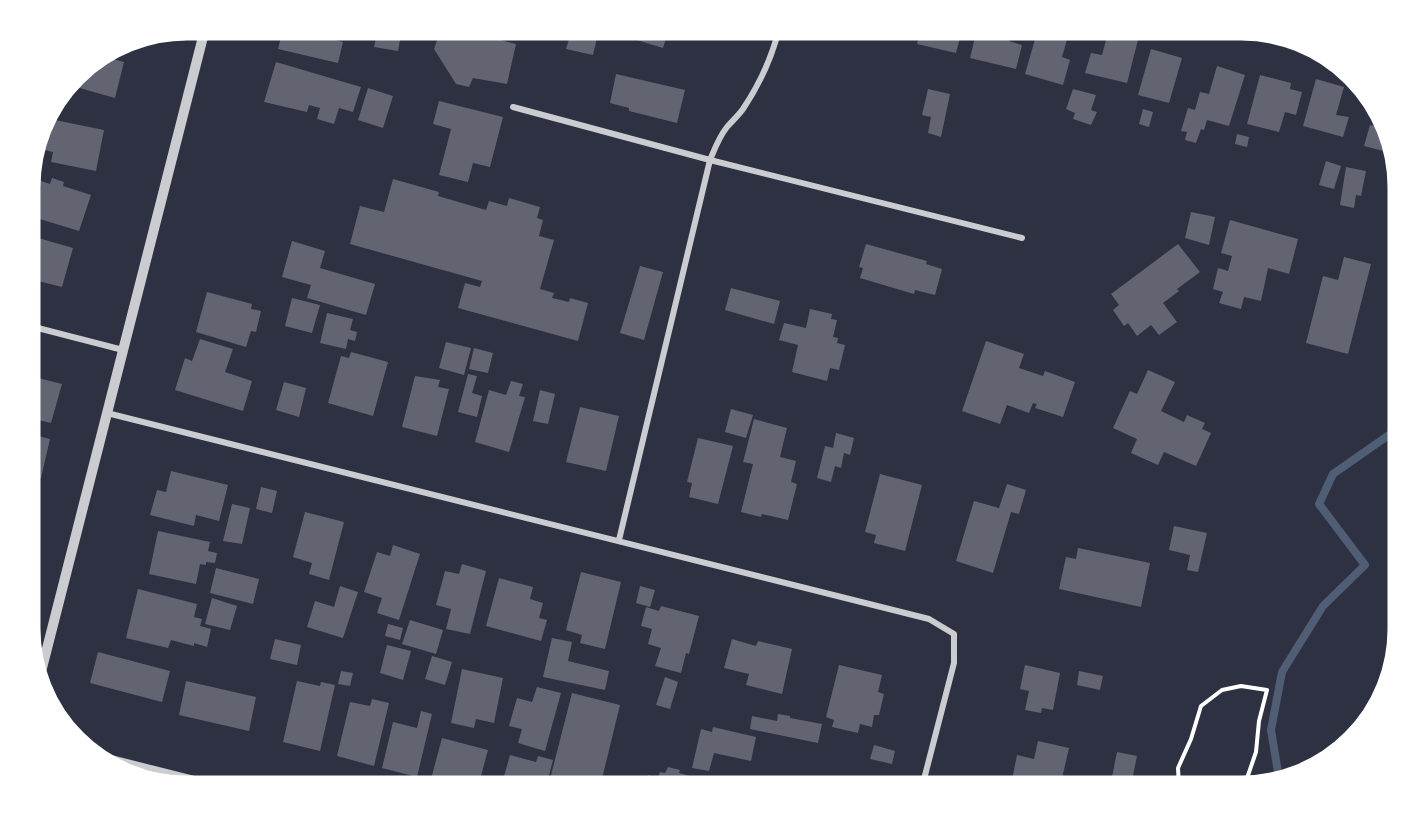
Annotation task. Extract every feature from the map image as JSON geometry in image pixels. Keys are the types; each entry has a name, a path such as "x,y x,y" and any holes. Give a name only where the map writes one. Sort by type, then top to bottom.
{"street":[{"path":"43,664 202,39"},
{"path":"619,540 710,160 726,127 742,111 761,78 776,39"},
{"path":"513,107 710,160 1022,238"},
{"path":"39,328 123,350"},
{"path":"107,413 929,618 954,634 954,663 925,777"},
{"path":"119,760 183,777"}],"path":[{"path":"1178,777 1178,768 1191,739 1201,706 1222,690 1241,686 1267,690 1259,721 1256,752 1247,777"}],"building":[{"path":"280,39 332,39 343,42 338,63 278,49"},
{"path":"376,39 400,39 398,51 374,47"},
{"path":"438,39 497,39 516,44 507,84 473,78 469,87 456,84 434,49"},
{"path":"569,39 597,39 593,55 566,49"},
{"path":"633,39 666,39 663,48"},
{"path":"918,39 960,39 956,53 917,44"},
{"path":"975,39 1010,39 1009,41 1022,45 1016,69 970,58"},
{"path":"1035,39 1067,39 1062,57 1070,60 1063,85 1025,74"},
{"path":"1106,39 1138,39 1127,83 1085,73 1091,53 1102,55"},
{"path":"1151,49 1182,58 1169,103 1138,95"},
{"path":"113,59 124,62 115,98 78,87"},
{"path":"276,62 361,87 353,112 339,108 334,124 317,119 320,108 309,105 307,112 264,102"},
{"path":"1217,66 1245,75 1229,126 1207,120 1196,143 1185,140 1187,132 1181,131 1188,108 1195,110 1200,92 1209,94"},
{"path":"616,74 685,90 677,123 629,111 629,108 610,103"},
{"path":"1260,75 1291,83 1290,89 1302,92 1296,115 1285,112 1279,132 1247,124"},
{"path":"1316,79 1344,87 1336,115 1349,117 1343,137 1303,126"},
{"path":"368,88 393,96 383,128 358,120"},
{"path":"928,89 950,94 941,137 928,133 931,117 922,115"},
{"path":"1073,89 1096,95 1091,110 1097,112 1091,125 1073,119 1075,113 1066,109"},
{"path":"439,101 503,117 490,167 473,163 468,182 439,175 451,129 433,124"},
{"path":"1143,109 1153,112 1149,127 1139,124"},
{"path":"55,120 104,130 96,171 51,162 53,152 44,150"},
{"path":"1370,125 1376,126 1384,151 1364,146"},
{"path":"1237,134 1249,137 1247,147 1235,144"},
{"path":"1326,161 1341,166 1334,189 1319,185"},
{"path":"1346,167 1366,171 1361,196 1356,195 1354,208 1340,205"},
{"path":"52,178 64,182 63,186 91,195 79,231 39,219 39,180 50,184"},
{"path":"393,179 439,192 438,196 486,210 489,201 507,206 509,198 540,207 537,218 543,220 539,236 554,240 540,289 554,293 552,298 569,302 570,298 588,303 578,341 458,308 465,283 480,287 482,281 350,244 360,206 384,212"},
{"path":"1191,212 1215,217 1209,245 1185,238"},
{"path":"1230,220 1298,239 1289,274 1268,268 1261,301 1244,297 1241,309 1219,303 1223,292 1213,289 1218,268 1228,271 1232,256 1221,253"},
{"path":"39,238 73,248 62,287 39,281"},
{"path":"292,241 325,251 320,268 375,284 366,315 307,298 311,285 282,277"},
{"path":"866,244 927,261 926,264 942,269 935,295 915,290 914,294 860,278 863,268 859,267"},
{"path":"1178,244 1200,272 1163,303 1177,322 1159,335 1151,325 1137,336 1128,323 1124,326 1113,310 1119,305 1111,294"},
{"path":"1344,257 1371,264 1348,354 1306,343 1323,276 1338,280"},
{"path":"640,266 663,272 644,340 620,333"},
{"path":"731,288 780,301 774,324 725,310"},
{"path":"207,292 252,304 251,309 261,311 256,332 251,331 246,347 196,332"},
{"path":"292,298 320,305 312,333 285,326"},
{"path":"810,309 832,314 831,319 837,320 833,337 838,338 837,343 845,345 839,370 830,368 827,381 792,372 798,345 779,340 784,323 806,328"},
{"path":"327,313 353,319 350,330 357,332 355,341 348,339 346,349 320,343"},
{"path":"200,339 233,349 225,372 252,381 243,411 175,390 185,358 192,361"},
{"path":"986,341 1024,354 1019,368 1043,376 1045,371 1075,382 1063,417 1035,408 1037,404 1033,403 1029,413 1007,405 1000,424 962,411"},
{"path":"446,342 471,348 464,375 439,368"},
{"path":"474,348 493,353 488,373 469,369"},
{"path":"351,352 388,362 373,416 328,403 341,356 349,358"},
{"path":"1148,370 1175,382 1161,411 1184,422 1187,415 1205,423 1202,429 1211,433 1196,466 1164,452 1158,465 1131,453 1137,439 1113,428 1130,391 1137,394"},
{"path":"468,374 477,376 472,393 482,396 477,417 458,412"},
{"path":"415,376 440,380 438,387 449,389 437,436 402,427"},
{"path":"39,378 62,384 51,423 39,420"},
{"path":"511,381 523,384 519,396 525,397 509,452 475,442 489,390 506,395"},
{"path":"284,382 306,388 299,417 276,410"},
{"path":"540,390 555,394 548,424 533,421"},
{"path":"580,407 619,416 606,471 566,462"},
{"path":"731,409 753,415 746,438 725,432"},
{"path":"754,419 787,428 780,457 796,461 791,482 797,484 788,520 741,512 753,464 743,462"},
{"path":"836,433 854,438 850,455 844,453 841,468 835,466 831,482 817,478 825,446 833,448"},
{"path":"39,436 50,439 41,478 39,477"},
{"path":"698,438 733,446 718,504 689,497 692,483 687,482"},
{"path":"171,471 228,485 219,521 196,515 194,526 150,515 157,490 166,492"},
{"path":"880,474 922,485 905,551 874,543 876,535 865,532"},
{"path":"1007,484 1026,490 1019,514 1011,512 993,573 956,561 974,501 999,508"},
{"path":"261,487 277,491 272,513 256,509"},
{"path":"232,504 250,508 242,544 223,541"},
{"path":"305,512 344,522 329,580 309,574 312,563 293,557"},
{"path":"1174,526 1207,533 1198,572 1187,570 1190,555 1169,550"},
{"path":"158,531 210,542 208,551 217,553 215,563 200,564 196,584 149,574"},
{"path":"393,545 420,554 399,620 377,613 382,598 364,592 377,552 390,556"},
{"path":"1078,548 1150,563 1141,607 1059,589 1066,557 1076,559"},
{"path":"462,564 486,571 470,634 446,629 451,609 436,605 445,571 459,574"},
{"path":"216,568 259,579 253,604 210,593"},
{"path":"581,572 621,582 605,649 580,643 582,635 566,630"},
{"path":"499,578 533,587 530,599 543,603 539,618 547,620 541,641 486,626"},
{"path":"340,586 358,592 343,638 307,627 315,601 334,607"},
{"path":"640,586 655,590 650,607 636,603"},
{"path":"138,589 197,604 194,617 202,619 200,626 211,629 207,647 171,640 168,648 126,638"},
{"path":"212,598 237,606 230,630 205,624"},
{"path":"661,606 699,616 689,654 686,653 681,673 655,666 661,648 648,644 652,629 641,626 646,607 659,611"},
{"path":"410,620 443,630 436,654 402,644"},
{"path":"388,624 403,628 400,640 385,636"},
{"path":"552,638 572,642 568,661 609,671 605,690 543,677"},
{"path":"275,639 301,645 297,665 270,659"},
{"path":"732,639 756,646 758,641 792,649 782,694 746,685 749,674 724,668"},
{"path":"387,645 411,651 403,680 380,673"},
{"path":"98,652 170,671 162,702 90,683"},
{"path":"432,656 452,662 445,685 425,679"},
{"path":"839,665 882,675 878,692 884,694 879,715 874,715 872,727 860,724 858,733 832,727 834,720 826,717"},
{"path":"1025,665 1060,673 1053,710 1042,708 1041,713 1025,710 1029,691 1020,689"},
{"path":"462,669 503,678 494,723 476,719 474,728 451,723"},
{"path":"341,671 353,673 350,686 338,684"},
{"path":"1079,671 1103,676 1100,690 1077,685"},
{"path":"665,677 678,682 670,709 656,705"},
{"path":"186,681 256,697 249,731 179,715"},
{"path":"297,681 320,686 321,682 335,685 320,751 283,742"},
{"path":"537,687 561,693 545,751 518,743 522,729 509,726 517,698 532,702"},
{"path":"572,693 620,705 602,777 551,777"},
{"path":"372,699 389,703 374,766 337,756 350,702 370,706"},
{"path":"421,711 432,714 417,777 382,768 393,722 417,728"},
{"path":"778,714 822,724 818,743 750,729 752,716 777,721"},
{"path":"713,727 756,737 751,761 714,753 709,771 692,768 701,729 712,732"},
{"path":"442,738 488,750 481,777 432,777"},
{"path":"1038,741 1069,748 1062,777 1013,777 1017,755 1034,759"},
{"path":"874,745 895,751 892,764 870,759"},
{"path":"1117,752 1137,756 1133,777 1112,777"},
{"path":"510,755 536,762 538,756 553,760 549,777 504,777"},
{"path":"668,767 690,776 658,777 660,772 665,773"}],"waterway":[{"path":"1278,772 1271,730 1282,672 1323,606 1365,565 1319,504 1333,474 1389,435"}]}
